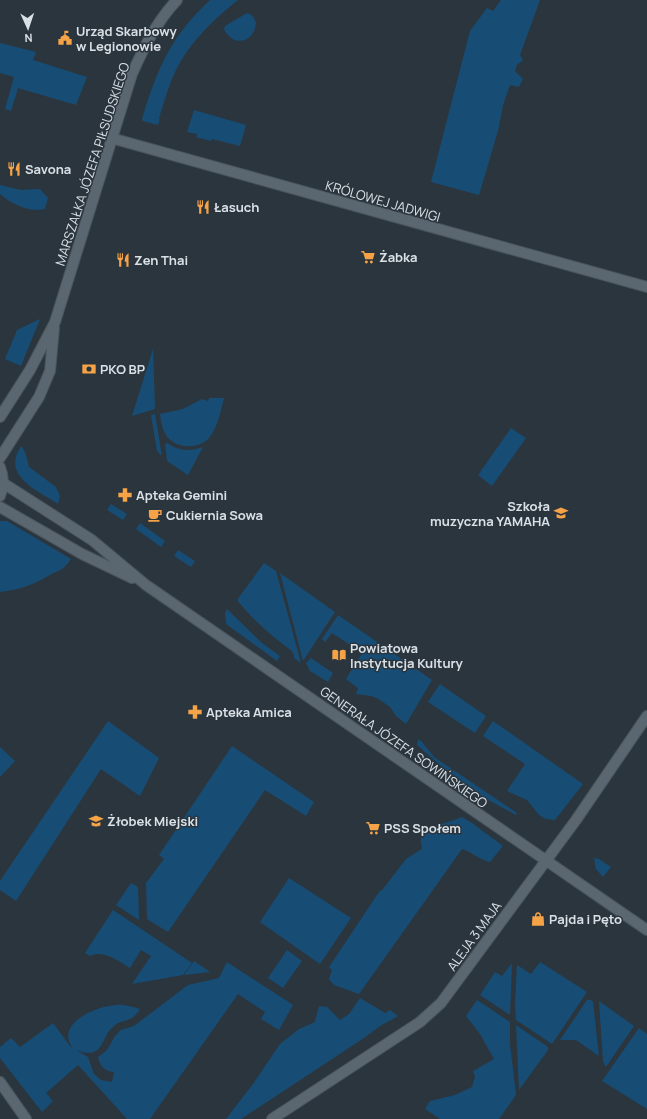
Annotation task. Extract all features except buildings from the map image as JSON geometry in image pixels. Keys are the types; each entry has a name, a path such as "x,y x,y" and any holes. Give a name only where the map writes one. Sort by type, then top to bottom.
{"street":[{"name":"MARSZAŁKA JÓZEFA PIŁSUDSKIEGO","path":"0,417 30,370 55,322 132,74 143,49 157,26 177,0"},
{"name":"KRÓLOWEJ JADWIGI","path":"111,138 647,287"},
{"name":"MARSZAŁKA JÓZEFA PIŁSUDSKIEGO","path":"0,458 39,397 50,371 55,322"},
{"path":"0,467 4,482 0,496"},
{"name":"GENERAŁA JÓZEFA SOWIŃSKIEGO","path":"4,482 92,540 146,585 647,930"},
{"name":"GENERAŁA JÓZEFA SOWIŃSKIEGO","path":"0,507 82,554 146,585"},
{"name":"ALEJA 3 MAJA","path":"272,1119 420,1022 441,1004 576,820 647,716"},
{"path":"0,1082 26,1119"}],"shaded area":[{"path":"210,0 238,0 202,33 187,51 175,72 168,89 158,125 143,121 142,119 153,84 167,54 175,40 196,13"},
{"path":"501,0 540,0 520,55 523,60 517,65 515,71 523,79 519,87 510,85 503,105 498,131 479,195 431,182 470,31 487,8 493,11"},
{"path":"247,13 252,15 256,22 252,35 243,40 238,41 233,39 224,29 225,26"},
{"path":"0,43 36,52 33,60 87,77 76,105 18,88 11,111 5,109 14,77 0,73"},
{"path":"194,110 246,125 240,146 212,139 211,141 196,137 197,134 187,132"},
{"path":"0,185 21,190 40,189 48,198 45,209 27,209 15,204 0,194"},
{"path":"40,319 21,366 5,359 17,330"},
{"path":"153,349 155,409 132,416"},
{"path":"209,398 224,398 216,426 207,440 191,446 174,443 166,435 161,422 160,414 183,409 202,399 208,401"},
{"path":"155,414 162,456 157,451 151,415"},
{"path":"511,428 526,438 492,486 478,475"},
{"path":"167,443 175,448 184,450 193,450 203,447 188,475 167,461 165,444"},
{"path":"21,446 25,453 29,467 56,487 60,496 58,504 24,481 18,474 15,466 16,457"},
{"path":"111,504 127,514 123,520 107,510"},
{"path":"0,521 7,521 71,559 63,568 37,582 25,587 0,592"},
{"path":"140,523 165,541 161,547 136,529"},
{"path":"178,550 195,561 191,567 174,556"},
{"path":"264,563 276,571 301,663 294,658 292,651 250,615 237,600"},
{"path":"280,573 335,612 303,661"},
{"path":"227,609 262,643 280,656 277,661 226,624 225,613"},
{"path":"338,615 432,680 406,724 396,716 390,707 377,698 356,694 358,688 346,679 362,653 332,633 325,642 322,639"},
{"path":"311,658 333,673 328,682 310,671 306,663"},
{"path":"440,684 486,716 475,733 428,702"},
{"path":"108,721 159,758 140,796 101,769 16,901 0,890 0,881"},
{"path":"493,721 583,784 555,820 546,819 539,815 527,800 507,791 525,764 483,736"},
{"path":"418,739 434,757 517,813 516,815 481,796 440,765 417,745"},
{"path":"232,746 314,802 306,816 265,790 168,932 147,919 146,883 164,859 159,855"},
{"path":"0,747 15,761 0,777"},
{"path":"462,817 503,846 490,862 462,849 359,994 334,985 329,979 332,970 329,967 379,892 406,859 422,849 421,840 423,834 432,827"},
{"path":"594,858 599,859 611,867 603,877 596,869"},
{"path":"289,878 351,918 320,964 260,922"},
{"path":"131,883 138,887 139,920 116,905"},
{"path":"113,910 192,963 183,975 132,984 151,956 141,950 130,968 116,959 105,955 95,954 90,956 85,953"},
{"path":"287,950 302,961 283,988 268,978"},
{"path":"194,961 210,972 184,975"},
{"path":"227,962 293,1005 279,1030 261,1019 265,1012 238,994 150,1119 127,1119 78,1065 46,1093 53,1101 42,1112 0,1058 0,1047 11,1038 20,1047 53,1023 73,1048 69,1039 69,1031 73,1024 80,1018 108,1006 125,1005 140,1009 132,1018 115,1025 97,1050 86,1053 76,1050 88,1057 94,1074 101,1080 112,1082 114,1072 103,1068 98,1057 107,1050 115,1036 121,1030 134,1026 188,985 219,978"},
{"path":"540,962 587,992 552,1044 516,1020 515,1004 517,965 531,974"},
{"path":"512,963 510,1015 480,995 495,972 502,976"},
{"path":"360,998 385,1013 390,1010 398,1016 380,1026 241,1119 226,1119 253,1084 280,1044 299,1029 315,1022 319,1006 327,1007 340,1020 349,1014"},
{"path":"477,1000 510,1022 510,1044 516,1095 499,1119 440,1119 425,1109 430,1101 455,1095 472,1087 475,1077 473,1071 494,1059 480,1034 466,1016"},
{"path":"587,1000 591,1000 593,1002 599,1056 576,1040 560,1040"},
{"path":"599,1001 634,1026 606,1067 603,1061"},
{"path":"516,1025 548,1047 548,1050 519,1090"},
{"path":"639,1028 647,1034 647,1109 602,1081"}],"place":[{"name":"Urząd Skarbowy w Legionowie","path":"65,38"},
{"name":"Savona","path":"14,169"},
{"name":"Łasuch","path":"203,207"},
{"name":"Żabka","path":"368,257"},
{"name":"Zen Thai","path":"123,260"},
{"name":"PKO BP","path":"89,369"},
{"name":"Apteka Gemini","path":"125,495"},
{"name":"Szkoła muzyczna YAMAHA","path":"561,513"},
{"name":"Cukiernia Sowa","path":"155,515"},
{"name":"Powiatowa Instytucja Kultury","path":"339,655"},
{"name":"Apteka Amica","path":"195,712"},
{"name":"Żłobek Miejski","path":"96,821"},
{"name":"PSS Społem","path":"373,828"},
{"name":"Pajda i Pęto","path":"538,919"}]}
